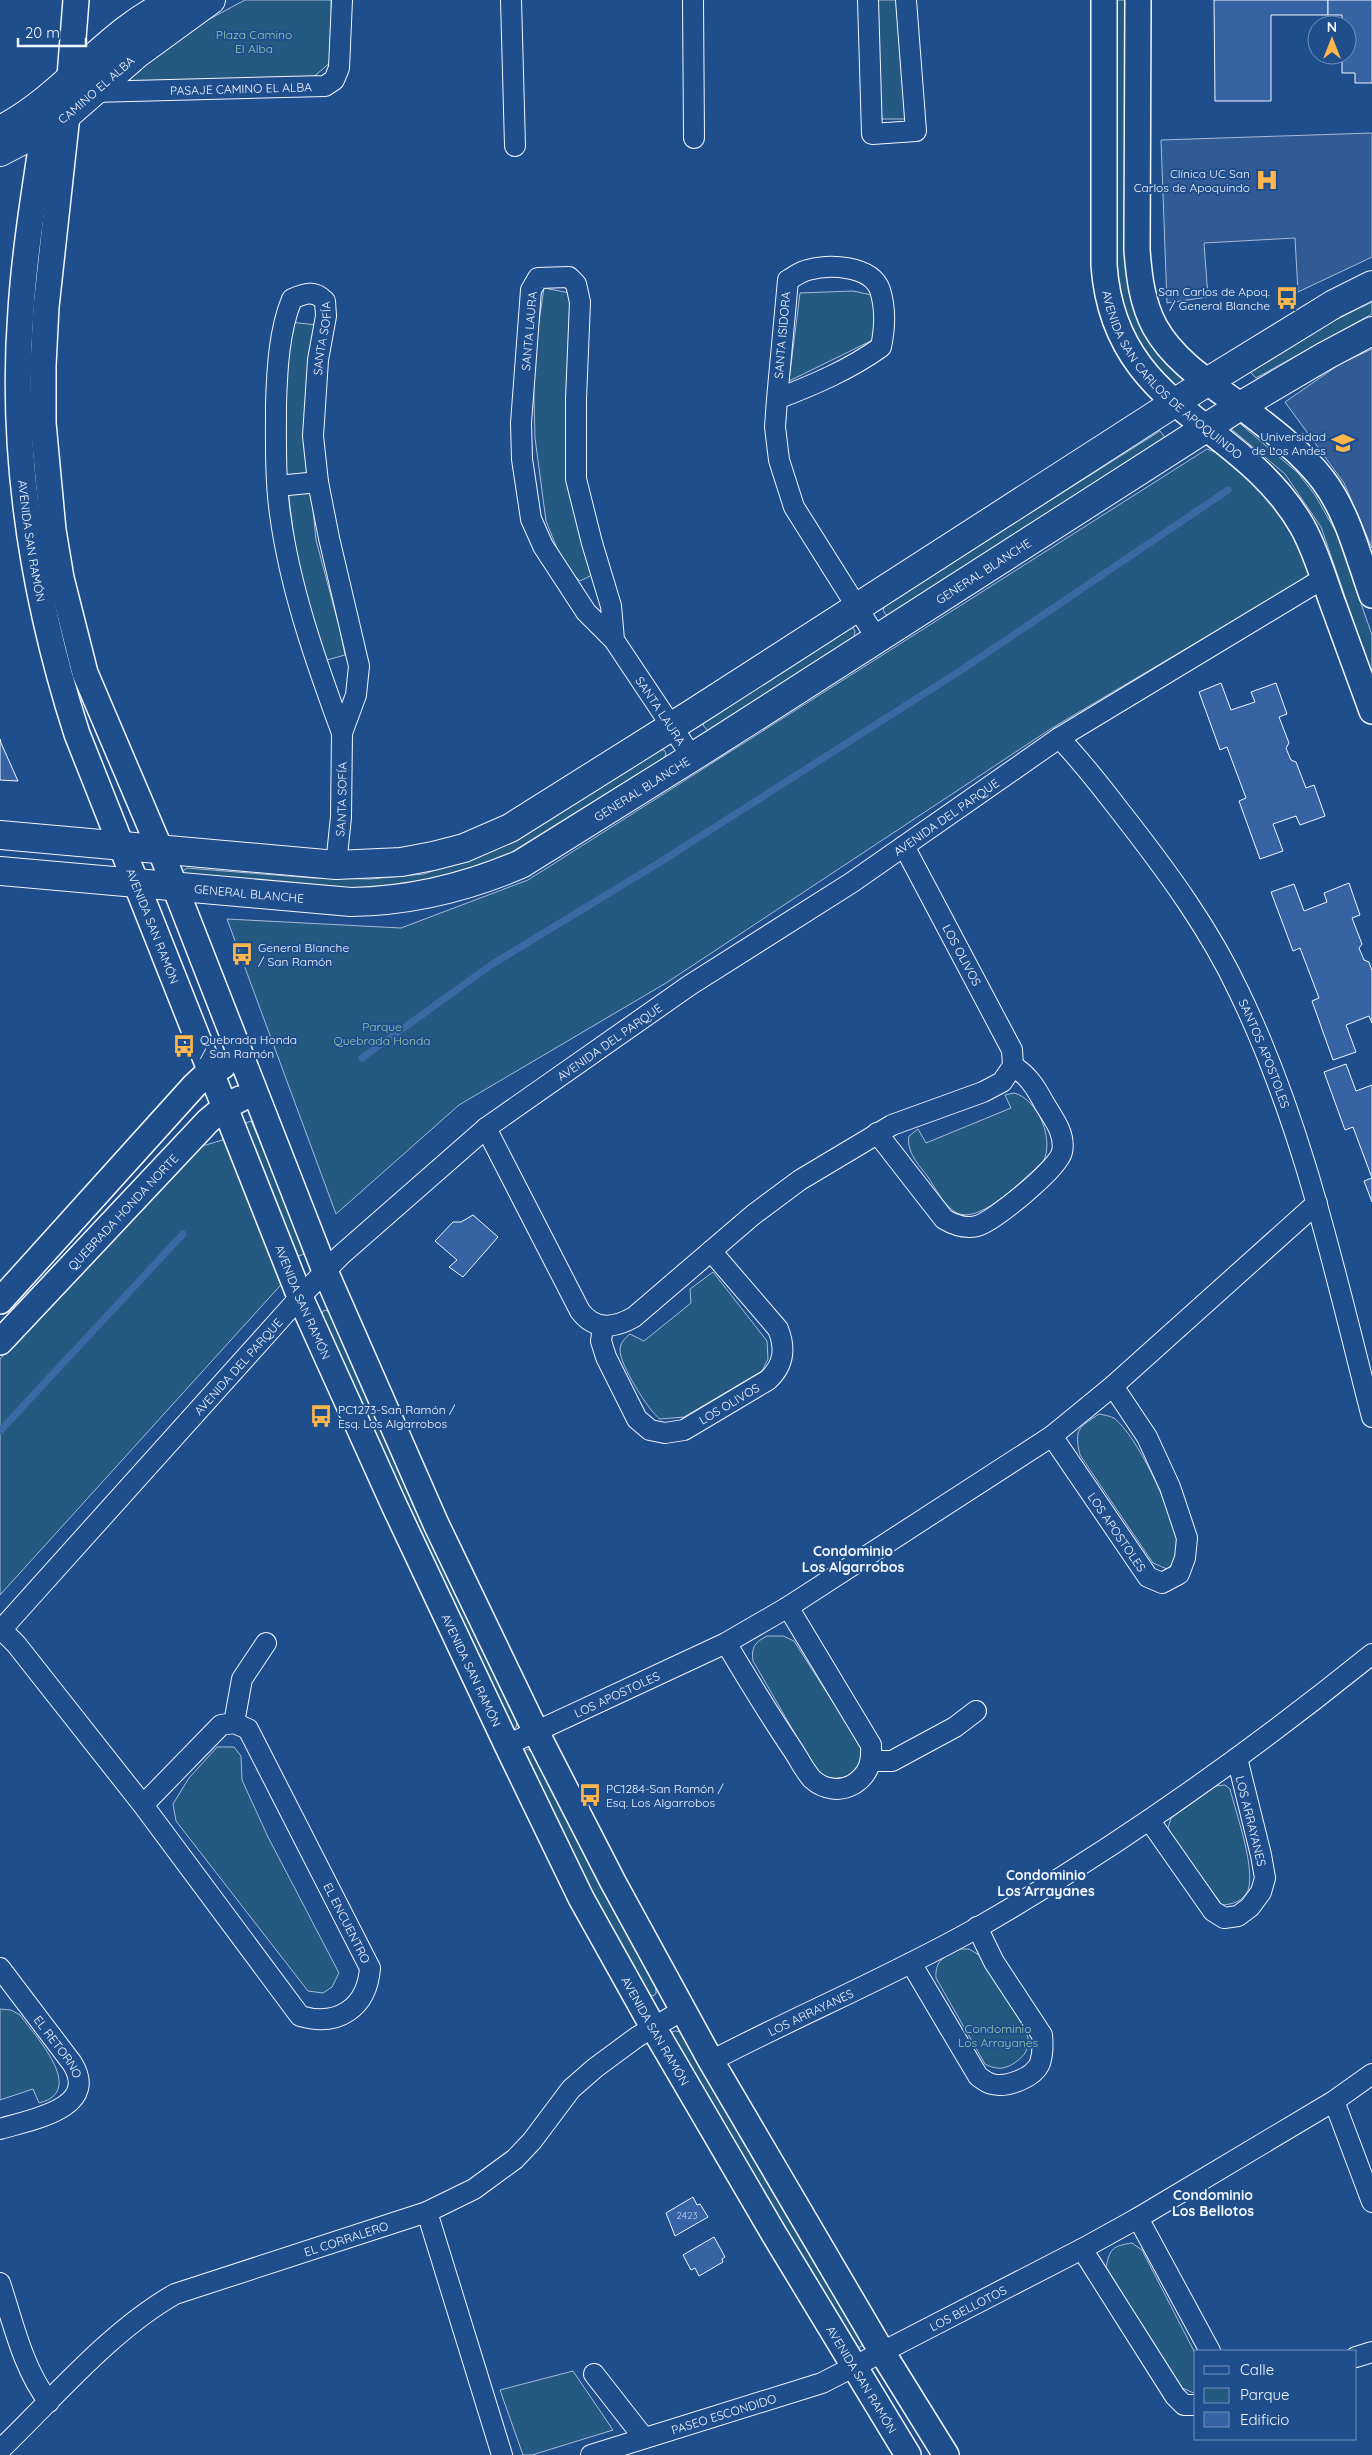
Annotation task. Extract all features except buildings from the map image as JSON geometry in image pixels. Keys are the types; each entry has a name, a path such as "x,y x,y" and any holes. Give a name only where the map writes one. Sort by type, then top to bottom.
{"main road":[{"name":"CAMINO EL ALBA","path":"0,130 32,109 66,74 130,25 176,0"},
{"name":"CAMINO EL ALBA","path":"0,152 44,130 67,115 137,54 210,0"},
{"path":"0,835 336,865 401,862 433,856 488,839 531,816 858,608 1207,382 1334,304 1372,285"},
{"name":"GENERAL BLANCHE","path":"0,871 175,888 351,902 409,898 447,890 494,876 521,864 692,757 1240,406 1324,356 1372,331"}],"street":[{"name":"AVENIDA SAN RAMÓN","path":"76,0 66,74 67,115 51,249 43,365 43,423 53,530 61,578 85,673 160,849 326,1271 436,1524 536,1732 613,1882 711,2061 882,2352 946,2455"},
{"name":"PASAJE CAMINO EL ALBA","path":"93,92 326,86 334,80 339,68 342,0"},
{"path":"511,0 515,146"},
{"path":"693,0 694,138"},
{"path":"868,0 872,134 916,131 906,0"},
{"name":"AVENIDA SAN CARLOS DE APOQUINDO","path":"1104,0 1105,286 1110,308 1125,345 1146,375 1174,404 1206,428 1265,479 1302,526 1324,578 1372,711"},
{"name":"AVENIDA SAN CARLOS DE APOQUINDO","path":"1138,0 1137,250 1140,281 1148,312 1163,339 1182,361 1304,459 1322,479 1338,503 1372,595"},
{"name":"AVENIDA SAN RAMÓN","path":"66,74 44,130 26,253 20,311 18,368 23,484 38,590 61,687 77,734 210,1071 226,1106 300,1297 394,1505 507,1745 581,1898 653,2027 908,2455"},
{"name":"SANTA ISIDORA","path":"777,399 819,383 866,358 882,347 886,323 880,289 869,276 854,270 831,267 807,270 788,280 777,399 775,427 779,460 794,506 877,639"},
{"name":"SANTA LAURA","path":"614,640 611,606 592,543 576,479 576,399 580,302 576,284 569,277 538,278 531,290 521,423 522,459 531,519 543,546 586,612 614,640 692,757"},
{"name":"SANTA SOFÍA","path":"336,865 341,817 342,733 356,694 359,666 318,482 313,436 318,360 326,316 326,301 318,294 306,293 292,299 286,313 277,381 276,444 280,514 294,585 313,652 342,733"},
{"path":"278,486 318,482"},
{"name":"AVENIDA DEL PARQUE","path":"1,1630 300,1297 437,1169 486,1128 690,985 851,882 1058,738 1324,578"},
{"name":"SANTOS APOSTOLES","path":"1058,738 1077,756 1162,865 1200,922 1239,991 1288,1111 1317,1203 1372,1417"},
{"name":"LOS OLIVOS","path":"904,846 1010,1044 1014,1055 1013,1066"},
{"path":"0,1301 210,1071 242,1058"},
{"path":"486,1128 580,1311 590,1321 603,1326 620,1324 634,1317 711,1251 794,1185 877,1133 918,1114 994,1086 1008,1077 1013,1066 1031,1081 1059,1128 1062,1151 1056,1164 994,1218 968,1227 959,1226 944,1219 877,1133"},
{"name":"QUEBRADA HONDA NORTE","path":"1,1340 114,1218 208,1122 226,1106 254,1091"},
{"name":"LOS APOSTOLES","path":"507,1745 726,1643 788,1607 1052,1436 1113,1386 1317,1203"},
{"name":"LOS OLIVOS","path":"603,1326 601,1341 606,1357 637,1418 650,1430 665,1433 684,1430 768,1380 776,1373 782,1359 783,1344 778,1329 711,1251"},
{"name":"LOS APOSTOLES","path":"1052,1436 1148,1578 1162,1583 1179,1574 1185,1558 1188,1538 1170,1487 1147,1437 1113,1386"},
{"path":"726,1643 756,1694 812,1779 830,1788 841,1790 854,1784 866,1773 872,1761 871,1745 788,1607"},
{"name":"EL ENCUENTRO","path":"1,1630 16,1644 143,1805 300,2016 320,2020 331,2019 350,2010 365,1991 370,1968 253,1736 248,1729 234,1723"},
{"path":"143,1805 222,1724 234,1723 242,1679 266,1643"},
{"name":"LOS ARRAYANES","path":"711,2061 912,1963 977,1927 1150,1820 1237,1758 1372,1654"},
{"path":"872,1761 892,1761 955,1727 976,1711"},
{"name":"LOS ARRAYANES","path":"1150,1820 1213,1911 1224,1918 1238,1916 1250,1907 1261,1892 1265,1878 1237,1758"},
{"path":"912,1963 978,2076 990,2084 1003,2086 1026,2077 1039,2065 1043,2047 1042,2035 994,1962 977,1927"},
{"name":"EL RETORNO","path":"0,2129 62,2109 74,2096 78,2082 77,2072 72,2062 3,1979"},
{"name":"EL CORRALERO","path":"0,2450 120,2332 148,2310 175,2294 427,2212 474,2189 496,2174 532,2141 571,2089 595,2068 653,2027 683,2010"},
{"name":"LOS BELLOTOS","path":"854,2367 1138,2218 1334,2101 1372,2074"},
{"path":"1334,2101 1372,2202"},
{"path":"427,2212 502,2455"},
{"path":"1138,2218 1209,2350"},
{"path":"1082,2249 1175,2396 1184,2405 1194,2405"},
{"path":"0,2282 39,2389 49,2402"},
{"path":"1357,2357 1372,2352"},
{"name":"PASEO ESCONDIDO","path":"590,2455 822,2383 854,2367"},
{"path":"594,2374 644,2438"}],"green space":[{"name":"Plaza Camino El Alba","path":"245,0 331,0 332,61 310,80 134,86 129,78 174,38"},
{"path":"877,0 903,0 906,119 880,119"},
{"path":"1113,0 1125,0 1128,237 1188,382 1176,389 1143,351 1130,327 1117,286"},
{"path":"544,288 570,293 568,478 596,573 580,581 564,566 546,521 535,438 533,361"},
{"path":"853,291 872,295 881,336 789,381 800,293"},
{"path":"1372,302 1372,314 1256,378 1248,370 1325,325"},
{"path":"290,322 317,325 306,439 316,540 345,655 327,660 317,646 300,584 282,444"},
{"path":"1237,421 1298,473 1315,495 1336,532 1372,635 1372,675 1321,527 1285,474 1229,427"},
{"path":"1160,431 1167,440 891,615 886,615 883,610 885,605"},
{"name":"Parque Quebrada Honda","path":"1207,449 1253,467 1319,570 1052,728 666,983 459,1105 336,1214 227,919 401,928 528,880"},
{"path":"847,627 853,628 855,631 854,637 715,729 708,731 703,725 705,719"},
{"path":"657,750 664,750 666,753 665,757 502,858 457,876 374,890 182,876 182,872 187,868 312,878 371,879 424,874 512,843"},
{"path":"1014,1093 1030,1103 1042,1122 1047,1143 1043,1162 990,1206 967,1215 957,1213 944,1202 914,1158 909,1147 909,1136 918,1129 926,1143 1011,1108 1005,1095"},
{"path":"251,1121 304,1244 304,1254 299,1256 293,1250 245,1128 246,1123"},
{"path":"226,1139 288,1277 0,1595 0,1359 192,1149"},
{"path":"713,1272 767,1341 768,1359 762,1371 684,1417 660,1419 649,1407 629,1376 621,1356 621,1345 630,1334 644,1341 691,1303 690,1289"},
{"path":"326,1310 330,1313 411,1500 517,1722 516,1728 512,1730 508,1727 321,1317 323,1311"},
{"path":"1099,1414 1114,1418 1123,1427 1133,1440 1160,1490 1178,1544 1178,1559 1167,1569 1153,1563 1080,1455 1077,1440 1079,1430"},
{"path":"767,1636 783,1636 794,1641 864,1751 860,1767 857,1771 847,1776 836,1778 820,1777 753,1661 755,1645 759,1640"},
{"path":"217,1747 234,1747 241,1756 242,1780 268,1837 339,1973 332,1987 323,1993 308,1991 176,1821 173,1804 189,1778"},
{"path":"528,1749 533,1753 656,1988 656,1994 653,1996 647,1993 595,1898 522,1756 522,1752"},
{"path":"1225,1785 1230,1789 1241,1827 1250,1873 1246,1894 1235,1902 1222,1905 1175,1841 1168,1828 1171,1818 1216,1786"},
{"name":"Condominio Los Arrayanes","path":"959,1949 969,1949 979,1955 1021,2020 1028,2038 1028,2045 1020,2059 1009,2066 997,2068 985,2064 936,1978 939,1963"},
{"path":"0,2009 11,2010 20,2015 45,2048 58,2075 59,2087 53,2097 39,2103 33,2089 0,2100"},
{"path":"672,2032 682,2032 862,2340 862,2346 856,2349 851,2345 672,2036"},
{"path":"1132,2243 1142,2250 1194,2351 1194,2393 1180,2387 1106,2267 1111,2252 1120,2245"},
{"path":"573,2371 613,2430 532,2455 523,2455 500,2390"}],"shaded area":[{"path":"1372,133 1372,257 1298,292 1295,238 1204,243 1208,297 1167,303 1161,140"},
{"name":"Universidad de Los Andes","path":"1372,349 1372,548 1344,483 1285,402 1340,364"}],"waterway":[{"path":"362,1058 491,965 657,864 963,669 1228,490"},
{"path":"0,1431 183,1234"}],"place":[{"name":"Clínica UC San Carlos de Apoquindo","path":"1267,180"},
{"name":"San Carlos de Apoq. / General Blanche","path":"1287,298"},
{"name":"Universidad de Los Andes","path":"1343,443"},
{"name":"General Blanche / San Ramón","path":"242,954"},
{"name":"Quebrada Honda / San Ramón","path":"184,1046"},
{"name":"PC1273-San Ramón / Esq. Los Algarrobos","path":"321,1416"},
{"name":"PC1284-San Ramón / Esq. Los Algarrobos","path":"590,1795"}],"district":[{"name":"Condominio Los Algarrobos","path":"853,1559"},
{"name":"Condominio Los Arrayanes","path":"1046,1884"},
{"name":"Condominio Los Bellotos","path":"1213,2204"}]}
